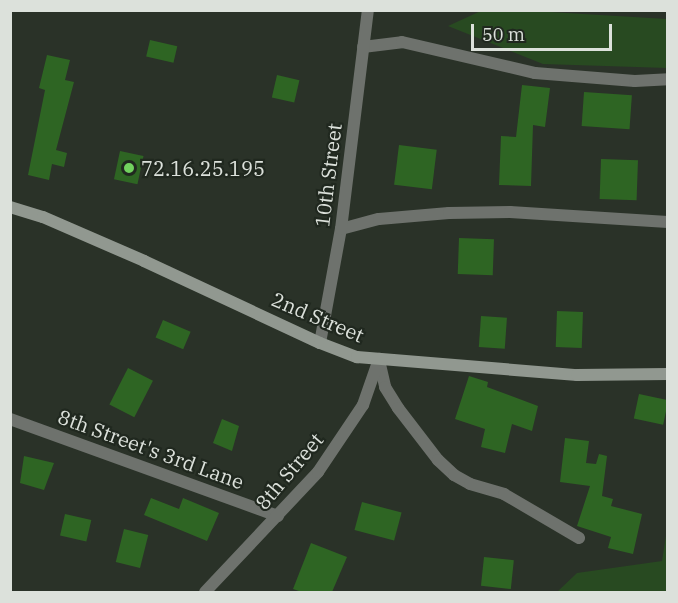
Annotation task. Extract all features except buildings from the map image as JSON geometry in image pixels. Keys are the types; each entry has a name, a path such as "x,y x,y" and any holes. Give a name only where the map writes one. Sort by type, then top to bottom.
{"main road":[{"name":"2nd Street","path":"10,207 43,217 320,343 357,357 577,375 668,374"}],"street":[{"name":"10th Street","path":"320,343 341,229 368,10"},
{"path":"363,47 402,42 433,47 535,73 635,81 668,79"},
{"path":"341,229 379,219 449,213 510,212 668,222"},
{"path":"379,359 385,387 398,408 438,460 454,475 470,484 504,494 579,538"},
{"name":"8th Street","path":"205,592 318,472 345,436 363,405 379,359"},
{"name":"8th Street's 3rd Lane","path":"10,419 278,516"}],"green space":[{"path":"483,10 667,19 667,68 543,64 448,26"},
{"path":"667,529 667,592 557,592 577,573 662,561"}],"place":[{"name":"72.16.25.195","path":"129,168"}]}
